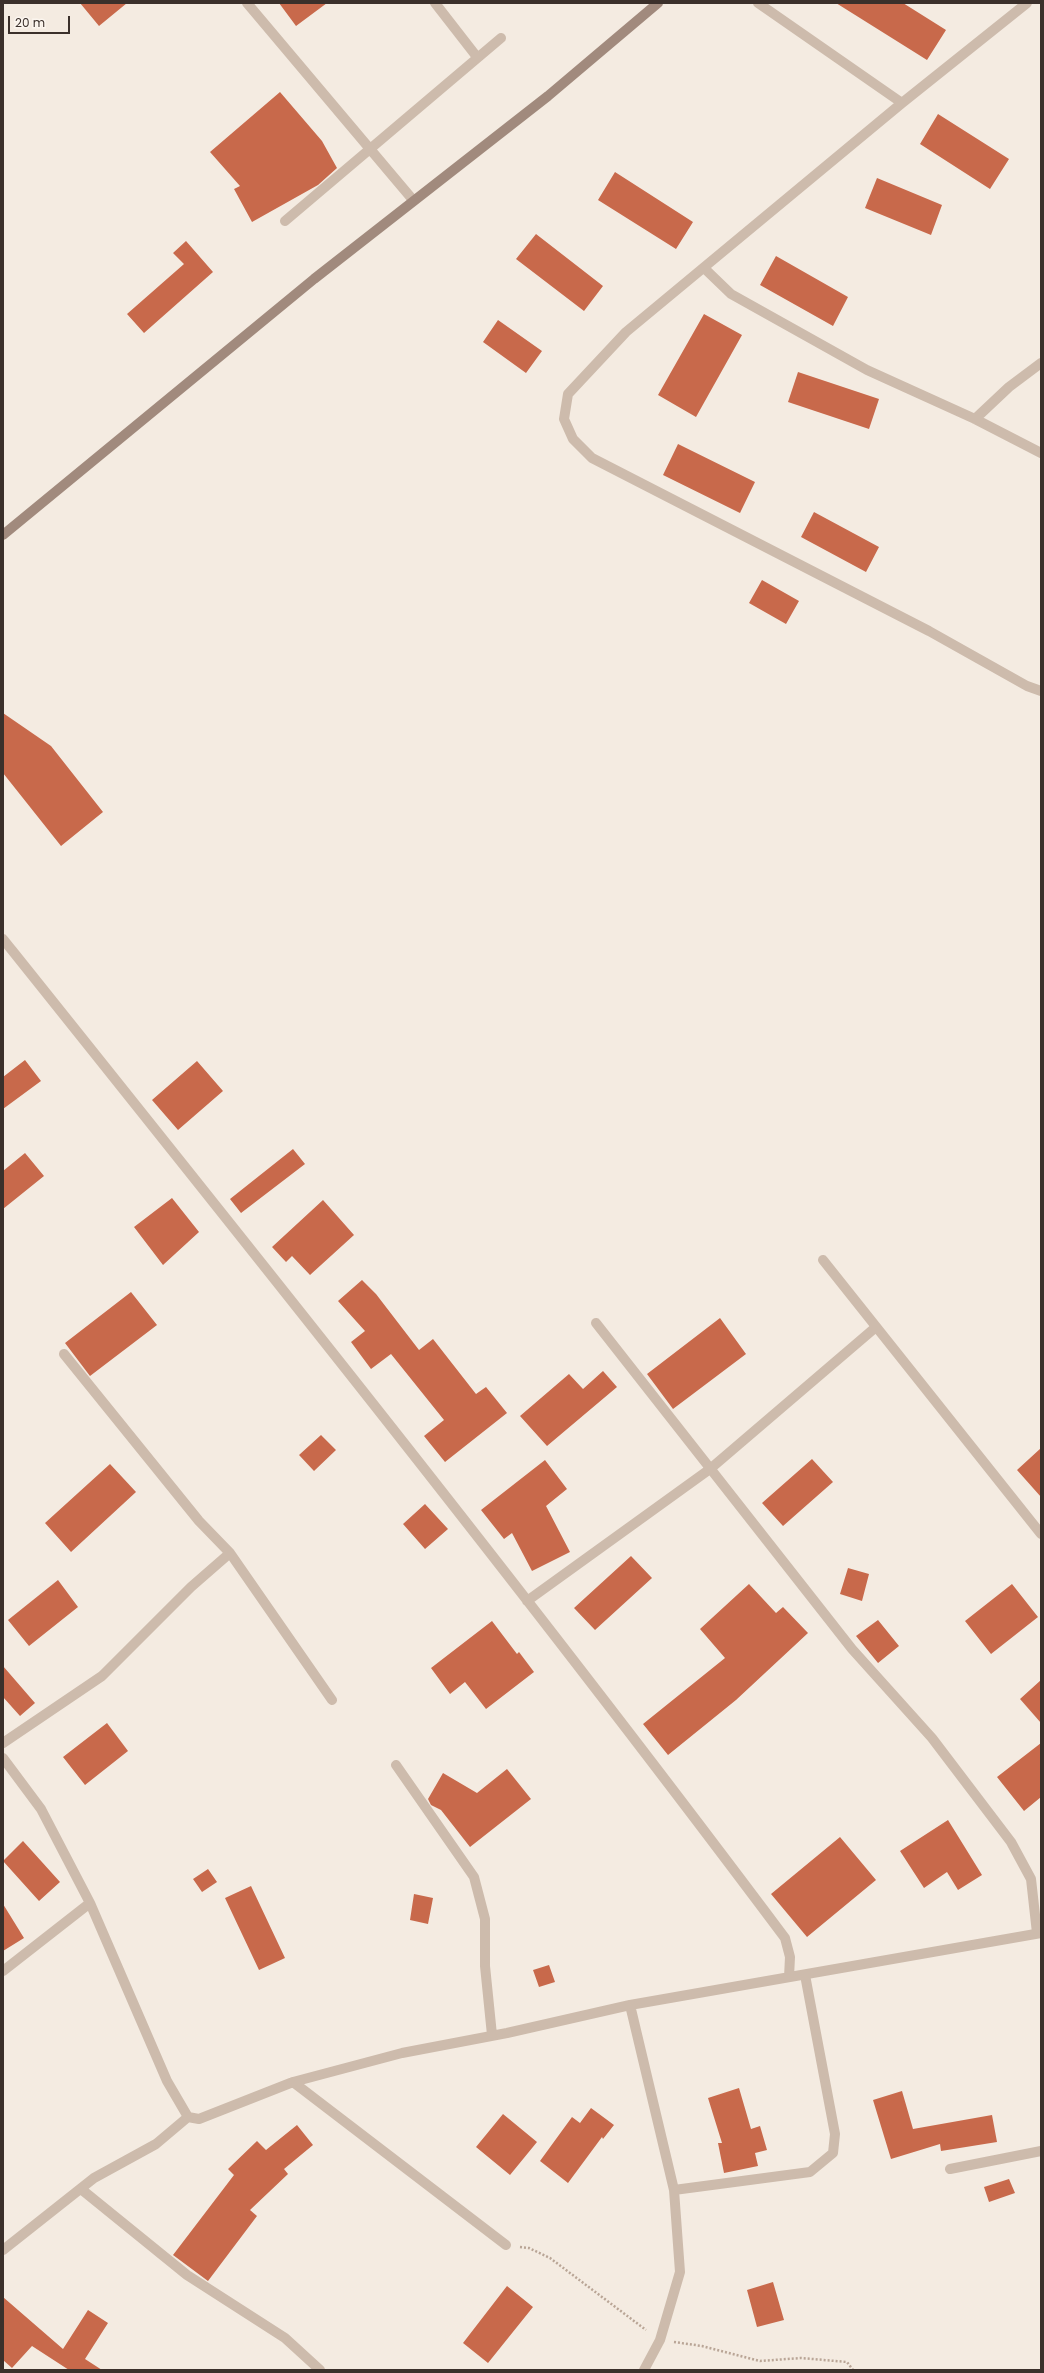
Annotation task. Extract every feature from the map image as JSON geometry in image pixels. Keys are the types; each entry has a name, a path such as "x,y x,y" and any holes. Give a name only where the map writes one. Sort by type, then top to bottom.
{"street":[{"path":"247,3 370,151 413,200"},
{"path":"435,3 477,57"},
{"path":"3,535 314,279 413,200 548,96 658,3"},
{"path":"758,3 902,103"},
{"path":"1027,3 902,103 626,332 568,394 564,419 573,439 592,458 929,632 1027,686 1041,691"},
{"path":"285,221 370,151 477,57 501,38"},
{"path":"704,268 731,294 867,370 975,419 1041,453"},
{"path":"975,419 1009,387 1041,363"},
{"path":"3,939 256,1256 647,1754 785,1938 790,1957 789,1977"},
{"path":"823,1260 1041,1534"},
{"path":"3,1758 41,1809 90,1903 166,2081 188,2117 199,2119 293,2082 402,2053 630,2005 1039,1933 1030,1879 1011,1842 932,1738 852,1649 596,1323"},
{"path":"527,1601 710,1469 876,1327"},
{"path":"64,1354 199,1521 230,1553 332,1700"},
{"path":"3,1743 102,1676 191,1587 230,1553"},
{"path":"396,1765 474,1877 485,1919 485,1966 492,2035"},
{"path":"3,1971 90,1903"},
{"path":"674,2190 810,2172 833,2153 835,2134 805,1975"},
{"path":"630,2005 674,2190 680,2272 660,2340 644,2370"},
{"path":"293,2082 506,2245"},
{"path":"3,2250 94,2178 156,2144 188,2117"},
{"path":"950,2169 1041,2151"},
{"path":"81,2189 187,2275 285,2338 320,2370"}],"path":[{"path":"506,2245 529,2248 550,2258 660,2340 702,2346 760,2361 801,2358 847,2362 853,2370"}],"building":[{"path":"80,3 127,3 99,26"},
{"path":"279,3 327,3 296,26"},
{"path":"836,3 903,3 946,30 927,60"},
{"path":"280,92 322,141 337,168 318,185 252,222 234,189 240,186 210,152"},
{"path":"938,114 1009,159 990,189 920,144"},
{"path":"615,172 693,222 676,249 598,200"},
{"path":"877,178 942,205 931,235 865,208"},
{"path":"536,234 603,286 584,311 516,259"},
{"path":"186,241 213,272 144,333 127,314 184,264 173,253"},
{"path":"776,256 848,297 833,326 760,285"},
{"path":"704,314 742,335 696,417 658,395"},
{"path":"498,320 542,351 526,373 483,342"},
{"path":"798,372 879,399 869,429 788,402"},
{"path":"678,444 755,482 740,513 663,475"},
{"path":"814,512 879,547 866,572 801,537"},
{"path":"762,580 799,601 786,624 749,603"},
{"path":"3,713 51,746 103,812 61,846 3,773"},
{"path":"25,1060 41,1081 3,1109 3,1077"},
{"path":"197,1061 223,1091 178,1130 152,1100"},
{"path":"293,1149 305,1164 241,1213 230,1199"},
{"path":"25,1153 44,1176 3,1209 3,1171"},
{"path":"172,1198 199,1232 163,1265 134,1227"},
{"path":"323,1200 354,1235 310,1275 292,1256 286,1262 272,1247"},
{"path":"362,1280 376,1294 419,1350 433,1339 476,1394 486,1387 507,1413 445,1462 424,1436 444,1420 391,1354 371,1369 351,1342 365,1331 338,1301"},
{"path":"131,1292 157,1325 90,1376 65,1343"},
{"path":"720,1318 746,1354 673,1409 647,1374"},
{"path":"603,1371 617,1387 547,1446 520,1416 569,1374 583,1389"},
{"path":"321,1435 336,1450 314,1471 299,1455"},
{"path":"1041,1448 1041,1497 1017,1470"},
{"path":"812,1459 833,1482 783,1526 762,1503"},
{"path":"545,1460 567,1489 546,1506 570,1552 532,1571 512,1533 504,1539 481,1510"},
{"path":"110,1464 136,1492 71,1552 45,1523"},
{"path":"425,1504 448,1529 425,1549 403,1524"},
{"path":"631,1556 652,1578 595,1630 574,1608"},
{"path":"848,1568 869,1574 862,1601 840,1594"},
{"path":"58,1580 78,1607 29,1646 8,1620"},
{"path":"749,1584 776,1613 783,1607 808,1633 736,1700 668,1755 643,1724 725,1658 700,1629"},
{"path":"1012,1584 1038,1617 991,1654 965,1621"},
{"path":"878,1620 899,1646 878,1663 856,1636"},
{"path":"492,1621 517,1654 519,1652 534,1672 486,1709 465,1682 450,1694 431,1668"},
{"path":"3,1666 35,1703 20,1716 3,1697"},
{"path":"1041,1680 1041,1723 1020,1699"},
{"path":"107,1723 128,1751 85,1785 63,1757"},
{"path":"1041,1743 1041,1797 1024,1811 997,1777"},
{"path":"507,1769 531,1799 470,1847 441,1810 431,1805 428,1799 443,1773 477,1793"},
{"path":"948,1820 982,1875 958,1890 947,1872 924,1888 900,1851"},
{"path":"840,1837 876,1880 807,1937 771,1894"},
{"path":"23,1841 60,1882 39,1901 3,1861"},
{"path":"208,1869 217,1882 202,1892 193,1879"},
{"path":"251,1886 285,1958 259,1970 225,1898"},
{"path":"414,1894 433,1898 428,1924 410,1920"},
{"path":"3,1904 24,1938 3,1951"},
{"path":"549,1965 555,1982 539,1987 533,1970"},
{"path":"739,2088 751,2129 760,2126 767,2150 755,2153 758,2166 724,2173 718,2143 722,2143 708,2098"},
{"path":"902,2091 913,2129 992,2115 997,2142 941,2151 940,2144 891,2159 873,2100"},
{"path":"591,2108 614,2125 603,2139 602,2137 568,2183 540,2161 572,2117 580,2123"},
{"path":"503,2114 537,2142 510,2175 476,2147"},
{"path":"297,2125 313,2145 284,2169 288,2174 250,2210 257,2216 208,2281 173,2255 234,2175 228,2169 257,2141 266,2150"},
{"path":"1009,2179 1015,2193 989,2202 984,2187"},
{"path":"773,2282 784,2320 757,2327 747,2290"},
{"path":"507,2286 533,2307 488,2363 463,2343"},
{"path":"3,2297 63,2349 88,2310 108,2323 85,2359 102,2370 69,2370 32,2346 12,2368 3,2360"}]}
